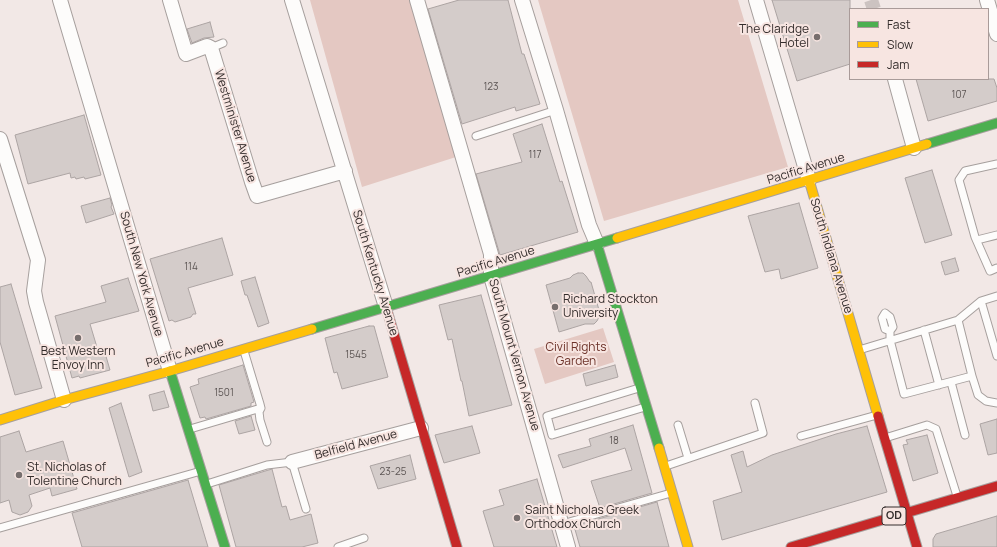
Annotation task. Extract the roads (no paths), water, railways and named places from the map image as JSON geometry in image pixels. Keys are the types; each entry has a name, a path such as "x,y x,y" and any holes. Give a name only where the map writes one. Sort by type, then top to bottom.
{"main road":[{"name":"Pacific Avenue","path":"0,420 491,276 997,123"},
{"name":"South Indiana Avenue","path":"809,180 917,547"},
{"path":"596,244 647,406 688,547"},
{"name":"South Kentucky Avenue","path":"386,307 420,428 457,547"},
{"name":"South New York Avenue","path":"170,370 225,547"},
{"name":"OD","path":"790,547 997,486"}],"street":[{"name":"South New York Avenue","path":"60,0 170,370"},
{"name":"Westminister Avenue","path":"170,0 186,54 207,46 217,45 252,182 257,196 345,171"},
{"name":"South Kentucky Avenue","path":"292,0 386,307"},
{"name":"South Mount Vernon Avenue","path":"417,0 491,254 491,276 568,547"},
{"path":"522,0 596,244"},
{"name":"South Indiana Avenue","path":"756,0 809,180"},
{"path":"987,0 997,34"},
{"path":"895,80 914,148"},
{"path":"0,139 38,260 34,291 36,302 64,400"},
{"name":"Belfield Avenue","path":"292,462 420,428"}],"lane":[{"path":"476,136 556,110"},
{"path":"997,164 965,171 959,180 977,240 990,271 997,268"},
{"path":"977,240 997,235"},
{"path":"859,350 958,320 981,301 997,296"},
{"path":"981,301 997,356"},
{"path":"958,320 978,395 986,401 997,403"},
{"path":"924,330 939,385"},
{"path":"890,331 890,340 904,394 972,376"},
{"path":"244,349 261,408 259,412 260,420 268,442"},
{"path":"951,382 965,435"},
{"path":"532,420 641,387"},
{"path":"664,466 763,433 755,403"},
{"path":"537,439 647,406"},
{"path":"188,430 261,408"},
{"path":"802,436 877,415"},
{"path":"547,416 552,435"},
{"path":"678,425 688,458"},
{"path":"885,438 927,425 936,429 958,497"},
{"path":"205,484 267,465 292,462 306,509"},
{"path":"0,528 201,471"},
{"path":"562,524 672,492"},
{"path":"338,547 364,538"}],"tunnel":[{"path":"871,0 874,8"}],"place":[{"name":"The Claridge Hotel","path":"817,37"},
{"name":"Richard Stockton University","path":"555,307"},
{"name":"Best Western Envoy Inn","path":"78,338"},
{"name":"St. Nicholas of Tolentine Church","path":"19,475"},
{"name":"Saint Nicholas Greek Orthodox Church","path":"517,518"}],"park label":[{"name":"Civil Rights Garden","path":"576,355"}]}
